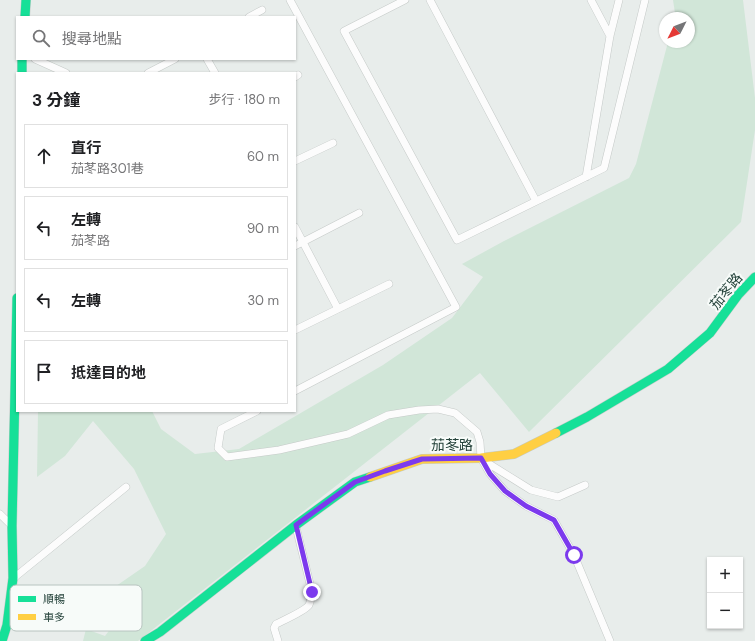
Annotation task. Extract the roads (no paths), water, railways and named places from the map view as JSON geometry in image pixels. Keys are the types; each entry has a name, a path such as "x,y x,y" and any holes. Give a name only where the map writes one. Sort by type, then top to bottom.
{"street":[{"path":"25,16 26,0"},
{"path":"22,60 22,72"},
{"name":"茄苳路","path":"145,641 160,632 296,525 355,482 422,459 481,458 514,454 587,417 668,369 710,333 738,295 755,277"},
{"path":"12,585 16,344"},
{"path":"2,641 7,625 10,602"}],"lane":[{"path":"290,0 456,307 296,390"},
{"path":"405,0 344,31 457,240 604,168 645,0"},
{"path":"430,0 536,201"},
{"path":"591,0 610,36"},
{"path":"586,177 610,36 618,0"},
{"path":"251,16 262,10"},
{"path":"37,60 64,72"},
{"path":"150,72 173,60"},
{"path":"208,60 214,72"},
{"path":"296,161 333,143"},
{"path":"296,246 359,213"},
{"path":"296,229 338,309"},
{"path":"296,330 389,284"},
{"path":"254,412 221,429 218,448 227,457 279,450 348,434 388,415 438,409 455,413 477,432 480,442 481,458 490,474 505,491 526,506 554,520 574,555 610,641"},
{"path":"481,458 531,490 558,497 585,485"},
{"path":"13,578 126,487"},
{"path":"0,514 12,526"},
{"path":"278,641 274,628 276,624 305,609 309,605 312,592 296,525"}]}
